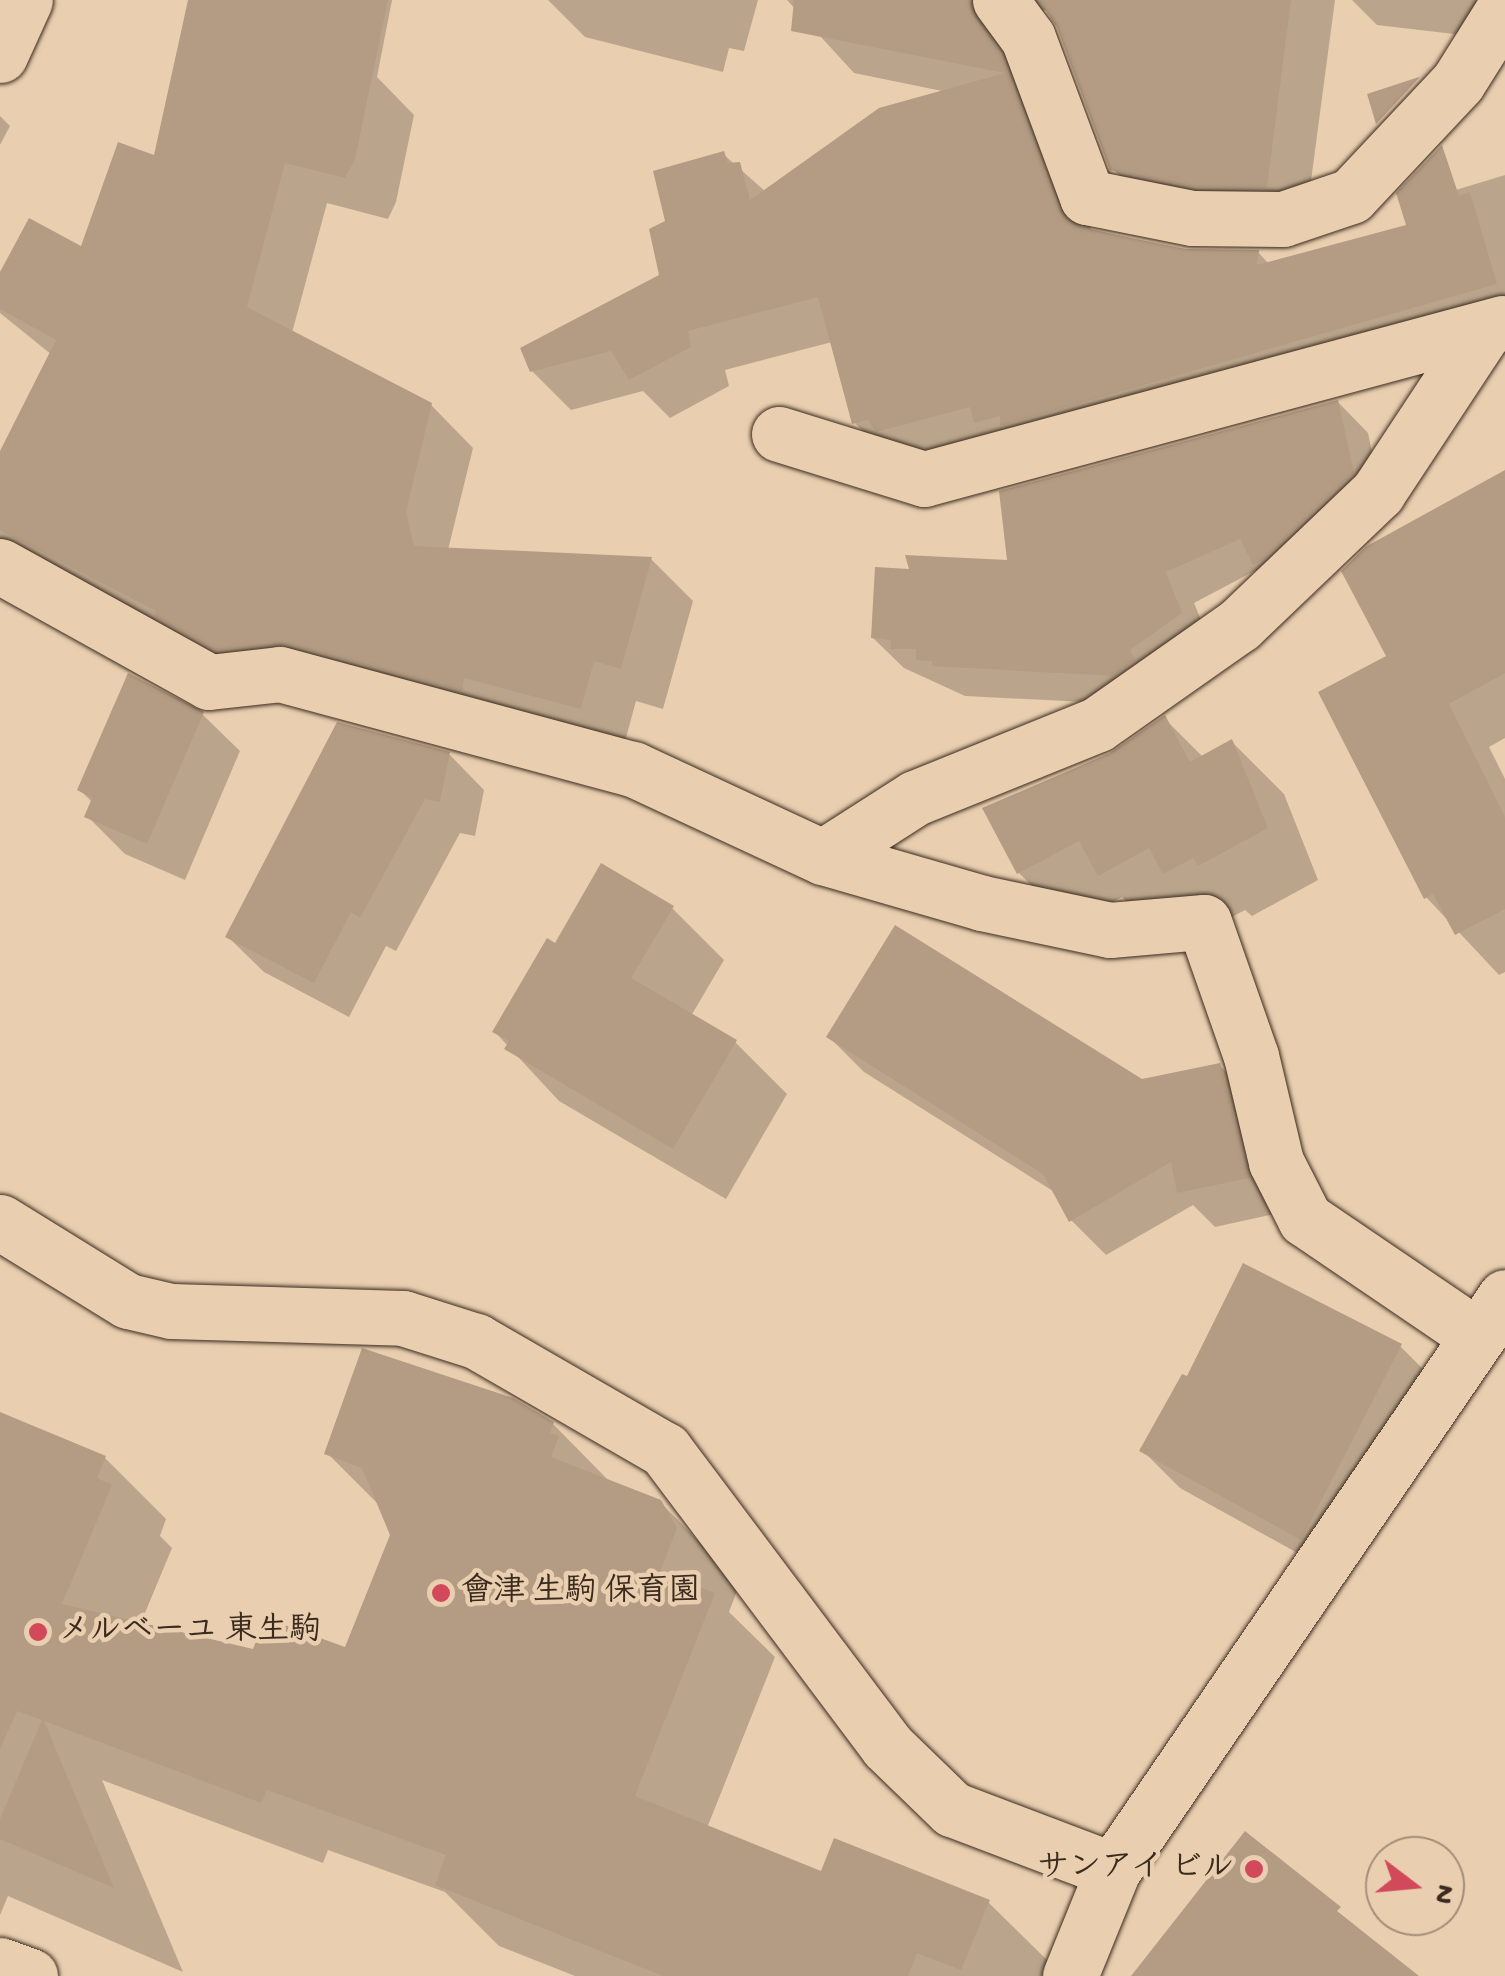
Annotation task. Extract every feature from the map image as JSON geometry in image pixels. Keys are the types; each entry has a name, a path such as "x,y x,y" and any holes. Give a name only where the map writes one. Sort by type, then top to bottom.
{"main road":[{"path":"0,55 24,0"},
{"path":"1000,0 1028,38 1088,197 1192,218 1283,219 1351,196 1458,82 1505,7"},
{"path":"779,434 924,478 1496,325"},
{"path":"824,857 915,798 1098,724 1239,625 1378,492 1496,325"},
{"path":"0,566 209,682 280,674 632,769 824,857 1110,930 1204,922 1251,1056 1276,1162 1305,1220 1490,1316 1408,1446 1113,1870 1070,1976"},
{"path":"0,1222 128,1301 171,1311 403,1318 476,1341 648,1440 664,1450 887,1746 952,1809 1113,1870"},
{"path":"0,1965 30,1976"}],"building":[{"path":"188,0 388,0 355,159 345,178 285,163 247,307 432,403 406,512 414,546 652,557 621,669 594,661 581,709 464,678 462,691 287,644 215,650 154,616 156,611 0,530 0,451 56,340 0,309 0,272 29,218 81,246 118,142 154,155"},
{"path":"794,0 969,0 1000,53 1058,208 1081,228 1186,249 1259,250 1257,265 1406,225 1396,193 1442,145 1459,196 1470,192 1497,284 1000,426 1000,416 974,423 970,407 876,432 868,420 852,424 818,297 688,331 691,347 629,380 611,351 530,372 520,348 659,275 649,229 665,221 653,171 724,151 728,163 740,162 750,200 879,108 1005,73 791,31"},
{"path":"1039,0 1291,0 1267,188 1195,187 1110,170 1057,27"},
{"path":"1419,78 1376,124 1367,94"},
{"path":"1338,400 1354,472 1261,561 1253,565 1240,539 1166,572 1182,613 1130,650 1135,660 1113,676 932,666 932,661 916,660 916,649 890,649 891,640 871,638 875,567 909,569 905,555 1007,560 999,491"},
{"path":"1505,470 1505,673 1449,704 1505,817 1505,909 1455,935 1433,894 1424,899 1318,692 1386,656 1341,571 1367,546"},
{"path":"128,673 204,712 147,844 84,817 92,798 77,790"},
{"path":"1165,715 1190,762 1232,739 1268,828 1198,866 1193,858 1163,874 1149,848 1098,876 1079,841 1017,874 982,808 1110,753"},
{"path":"337,722 450,752 440,802 425,799 360,918 351,912 314,983 225,937"},
{"path":"601,863 674,906 631,978 737,1040 673,1149 504,1049 509,1041 492,1032 547,938 555,943"},
{"path":"895,925 1142,1079 1220,1063 1249,1178 1177,1193 1171,1162 1069,1222 1043,1174 826,1037"},
{"path":"1243,1263 1402,1344 1301,1540 1139,1451 1182,1374 1187,1376"},
{"path":"362,1348 513,1398 554,1422 550,1433 559,1436 551,1457 661,1500 677,1528 660,1572 715,1593 635,1796 821,1871 834,1838 990,1900 961,1970 917,1953 908,1976 663,1976 435,1885 446,1855 267,1790 261,1803 44,1721 114,1888 0,1839 0,1819 42,1720 17,1711 0,1749 0,1412 106,1456 97,1478 112,1485 62,1604 253,1649 265,1618 345,1647 390,1535 362,1468 324,1454"},
{"name":"サンアイ ビル","path":"1245,1831 1341,1907 1337,1911 1365,1936 1419,1976 1131,1976"}],"place":[{"name":"會津 生駒 保育園","path":"441,1593"},
{"name":"メルベーユ 東生駒","path":"38,1632"},
{"name":"サンアイ ビル","path":"1254,1869"}]}
